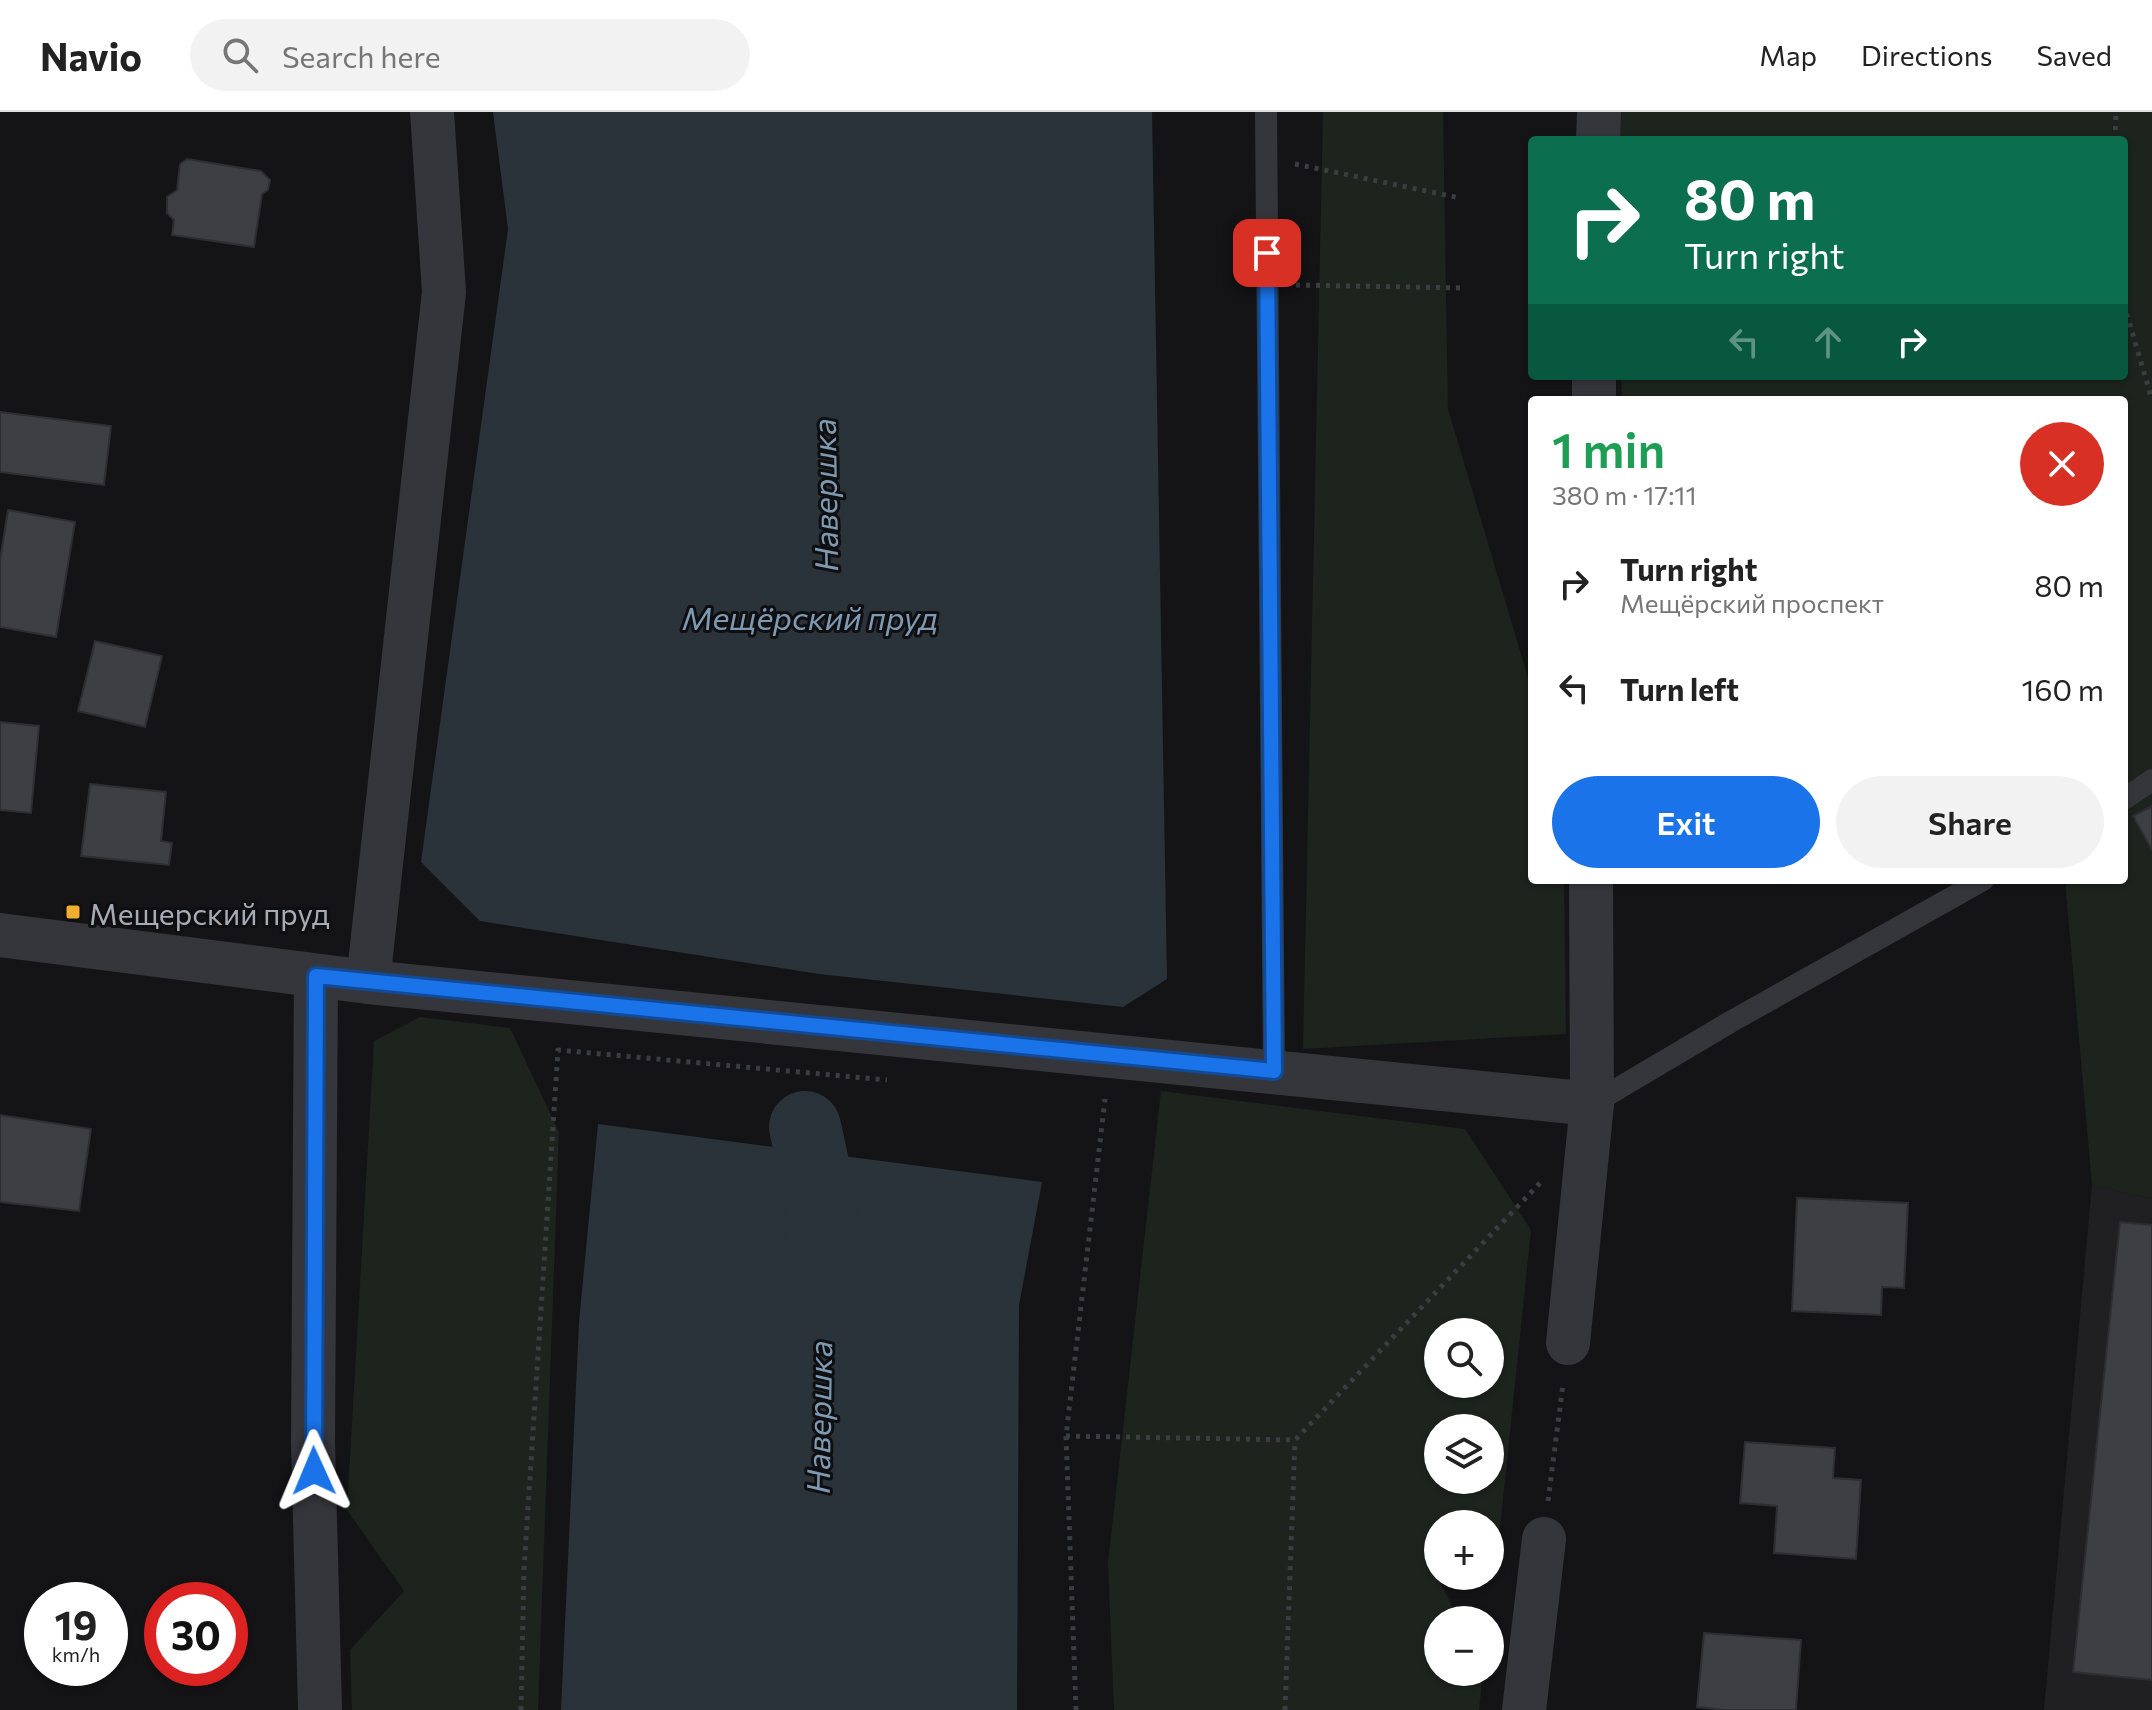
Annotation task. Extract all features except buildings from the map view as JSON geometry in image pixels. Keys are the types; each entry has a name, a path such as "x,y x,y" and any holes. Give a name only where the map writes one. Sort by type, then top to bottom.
{"street":[{"path":"368,982 444,292 432,112"},
{"path":"1598,136 1599,112"},
{"path":"1568,1343 1592,1104 1591,884"},
{"path":"0,935 368,982 1592,1104"},
{"path":"316,976 313,1442 320,1710"},
{"path":"1524,1710 1544,1539"}],"lane":[{"path":"1266,112 1274,1071"},
{"path":"2128,796 2152,780"},
{"path":"1592,1104 1732,1021 1976,884"}],"path":[{"path":"2115,136 2116,112"},
{"path":"1266,158 1460,198"},
{"path":"1267,284 1463,288"},
{"path":"2128,318 2152,400"},
{"path":"521,1710 524,1569 558,1050 902,1081"},
{"path":"1076,1710 1066,1436 1105,1099"},
{"path":"1285,1710 1295,1440 1545,1178"},
{"path":"1544,1539 1568,1343"},
{"path":"1066,1436 1295,1440"}],"shaded area":[{"path":"1323,112 1443,112 1448,409 1528,678 1528,884 1564,884 1566,1034 1303,1049"},
{"path":"1617,112 2152,112 2152,1199 2092,1185 2065,884 2128,884 2128,396 1622,396 1621,380 2128,380 2128,136 1617,136"},
{"path":"420,1017 510,1028 559,1132 538,1710 352,1710 350,1650 404,1591 347,1510 374,1041"},
{"path":"1161,1091 1465,1129 1531,1230 1504,1490 1504,1414 1424,1414 1424,1494 1504,1494 1502,1510 1424,1510 1424,1590 1444,1590 1452,1606 1424,1606 1424,1686 1482,1686 1479,1710 1114,1710 1108,1563"},
{"path":"2092,1185 2152,1199 2152,1710 2044,1710"}],"water":[{"name":"Мещёрский пруд","path":"493,112 1152,112 1167,979 1123,1007 819,974 480,921 421,862 508,229"},
{"path":"598,1124 1042,1182 1019,1305 1017,1710 561,1710 579,1322"}],"waterway":[{"name":"Навершка","path":"805,1127 821,1200 820,1250"}],"place":[{"name":"Мещерский пруд","path":"73,912"}],"route":[{"path":"314,1471 316,976 1274,1071 1267,253"}]}
